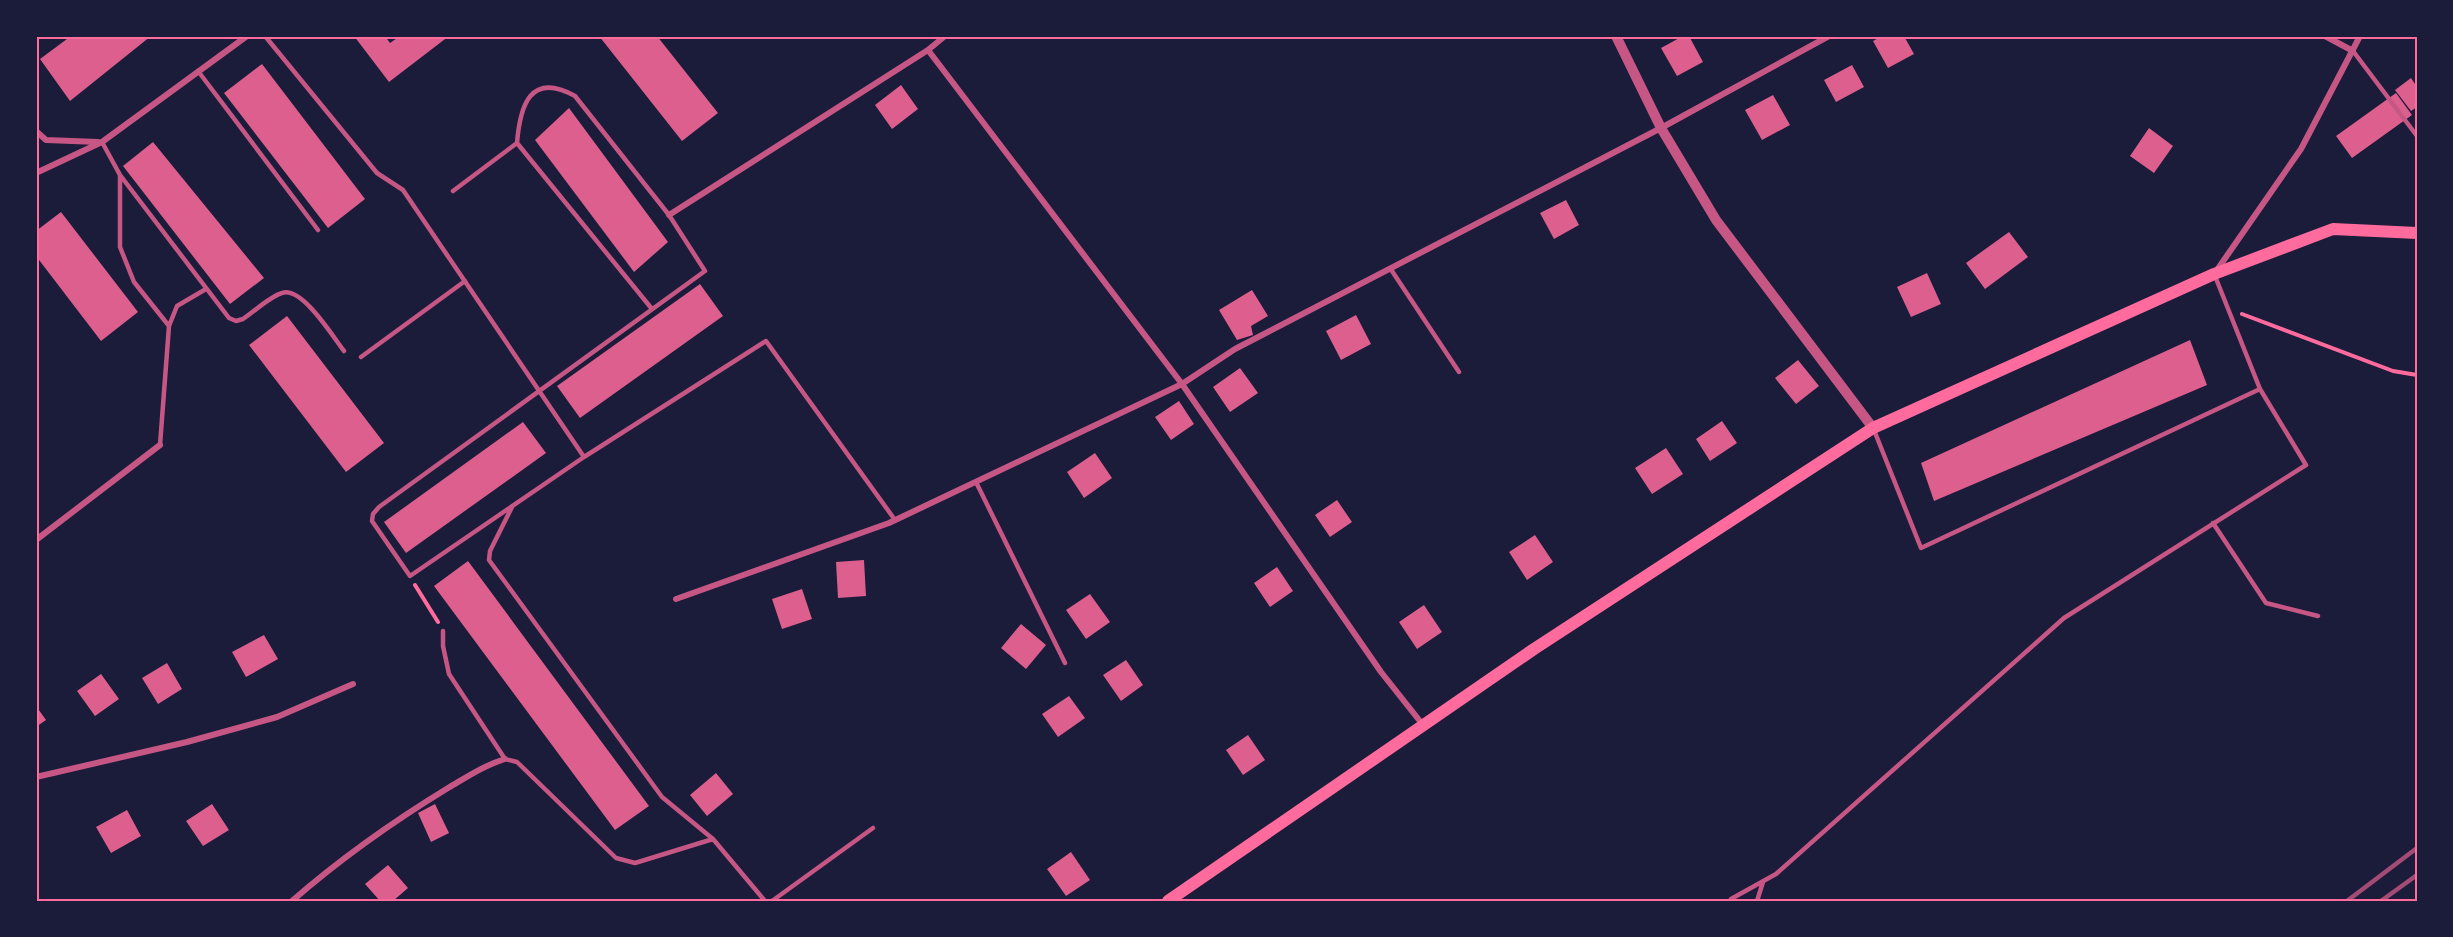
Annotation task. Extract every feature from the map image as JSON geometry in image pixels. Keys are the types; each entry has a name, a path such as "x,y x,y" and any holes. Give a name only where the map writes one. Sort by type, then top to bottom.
{"main road":[{"path":"1168,901 1534,649 1873,428 2214,274 2333,229 2417,233"}],"street":[{"path":"36,173 102,142 247,36"},
{"path":"669,215 928,50 945,36"},
{"path":"1616,36 1661,128 1716,220 1873,428"},
{"path":"676,599 895,520 1182,384 1235,349 1661,128 1829,36"},
{"path":"2325,36 2353,51"},
{"path":"2214,274 2301,149 2360,36"},
{"path":"928,50 1182,384 1381,672 1423,726"},
{"path":"36,131 46,140 102,142"},
{"path":"36,540 160,445"},
{"path":"36,777 187,742 277,717 353,684"},
{"path":"292,901 314,881 412,810 490,764 505,759"}],"lane":[{"path":"265,36 377,173 403,190 584,457"},
{"path":"2353,51 2417,136"},
{"path":"198,72 318,230"},
{"path":"652,309 517,143 520,115 526,100 542,88 563,90 575,96 669,215 705,271 379,507 373,514 372,521 410,576 584,457 766,341 895,520"},
{"path":"102,142 120,175 228,318 236,321 243,319 282,293 290,292 306,301 344,351"},
{"path":"453,191 517,143"},
{"path":"120,175 120,247 134,282 169,326"},
{"path":"1390,268 1459,372"},
{"path":"1731,900 1776,874 1877,787 2000,673 2064,618 2306,465 2260,388 2214,274"},
{"path":"361,357 465,281"},
{"path":"160,445 169,326 177,306 206,289"},
{"path":"1873,428 1921,548 2260,388"},
{"path":"976,482 1065,663"},
{"path":"513,505 490,550 489,560 662,797 712,839 765,901"},
{"path":"2213,524 2266,603 2318,616"},
{"path":"443,631 443,646 449,674 505,759 517,762 616,858 635,863 712,839"},
{"path":"772,901 873,828"},
{"path":"1756,901 1763,882"}],"path":[{"path":"2228,309 2393,371 2417,375"},
{"path":"410,576 443,631"}],"building":[{"path":"71,36 151,36 70,101 40,59"},
{"path":"354,36 385,36 390,43 400,36 449,36 389,82"},
{"path":"599,36 657,36 718,113 682,141"},
{"path":"1683,36 1689,36 1703,62 1677,76 1661,48"},
{"path":"1882,36 1904,36 1914,54 1888,68 1873,41"},
{"path":"262,64 365,199 328,228 224,93"},
{"path":"1852,65 1864,87 1836,102 1824,80"},
{"path":"2411,78 2417,87 2417,107 2411,111 2395,90"},
{"path":"901,85 918,109 892,129 875,105"},
{"path":"2396,93 2412,115 2352,158 2336,136"},
{"path":"1773,95 1790,125 1762,140 1745,110"},
{"path":"569,108 668,242 634,272 535,140"},
{"path":"2149,128 2173,146 2154,173 2130,156"},
{"path":"153,142 264,278 230,304 123,166"},
{"path":"1566,200 1579,225 1554,239 1540,213"},
{"path":"61,212 138,312 101,341 36,256 36,231"},
{"path":"2009,232 2028,257 1985,289 1966,263"},
{"path":"1927,273 1941,304 1911,317 1897,287"},
{"path":"700,284 723,316 580,418 557,386"},
{"path":"1252,290 1268,316 1251,326 1253,335 1237,340 1219,310"},
{"path":"1356,315 1371,344 1341,360 1326,331"},
{"path":"287,316 384,443 346,472 249,345"},
{"path":"2190,340 2207,385 1934,501 1921,463"},
{"path":"1798,360 1819,386 1796,404 1775,378"},
{"path":"1240,368 1258,393 1230,412 1213,387"},
{"path":"1179,401 1194,424 1171,440 1155,417"},
{"path":"1722,421 1737,443 1710,461 1696,439"},
{"path":"523,422 546,453 406,553 384,522"},
{"path":"1666,448 1683,474 1652,494 1635,468"},
{"path":"1095,453 1112,478 1084,498 1067,472"},
{"path":"1337,500 1352,522 1330,537 1315,515"},
{"path":"1535,535 1553,562 1527,580 1509,552"},
{"path":"864,560 866,596 838,598 836,562"},
{"path":"468,561 649,806 615,830 434,586"},
{"path":"1277,567 1293,591 1270,607 1254,583"},
{"path":"802,589 812,619 782,629 772,599"},
{"path":"1090,594 1110,622 1086,639 1066,610"},
{"path":"1424,605 1442,632 1417,649 1399,622"},
{"path":"1021,624 1046,645 1026,669 1001,648"},
{"path":"264,635 278,659 246,677 232,652"},
{"path":"1126,660 1143,685 1121,701 1103,675"},
{"path":"167,663 182,689 158,704 142,678"},
{"path":"101,674 119,699 95,716 77,691"},
{"path":"1069,696 1085,718 1058,737 1042,714"},
{"path":"36,706 46,720 36,727"},
{"path":"1248,735 1265,760 1243,775 1226,750"},
{"path":"716,773 733,794 707,816 690,795"},
{"path":"212,804 229,830 203,846 186,821"},
{"path":"435,804 449,833 431,842 418,813"},
{"path":"127,810 141,836 111,853 96,827"},
{"path":"1071,852 1090,880 1066,896 1047,869"},
{"path":"388,865 408,888 393,901 380,901 365,884"}],"railway":[{"path":"2347,901 2417,848"},
{"path":"2381,901 2417,875"}]}
